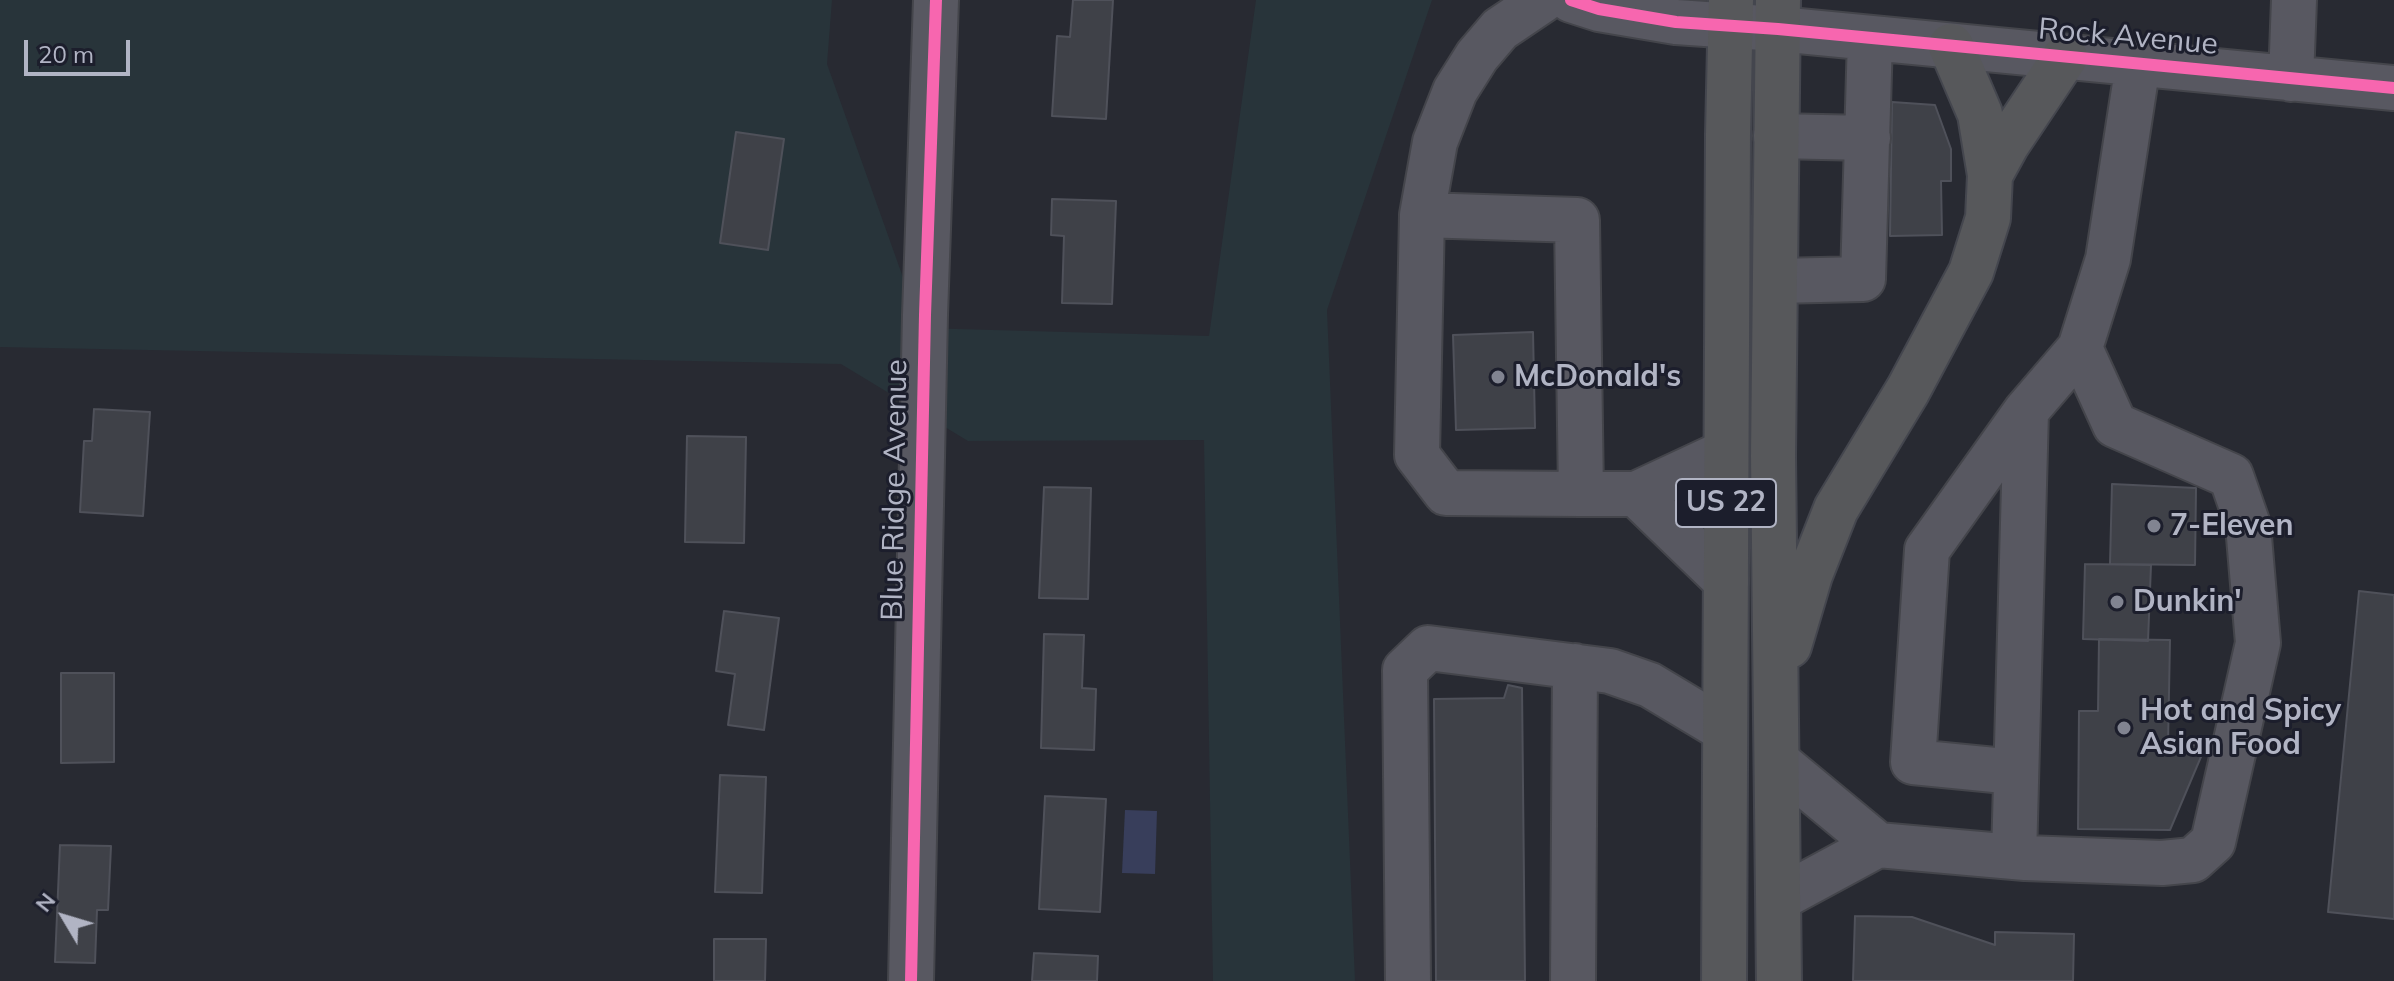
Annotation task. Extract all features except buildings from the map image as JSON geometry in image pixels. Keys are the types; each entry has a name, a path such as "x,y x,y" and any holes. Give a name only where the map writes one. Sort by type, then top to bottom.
{"highway":[{"name":"US 22","path":"1724,981 1730,13"},
{"name":"US 22","path":"1778,15 1773,456 1779,763 1779,981"},
{"path":"1777,686 1810,575 1836,509 1908,390 1971,272 1988,218 1990,175 1980,114 1951,46"},
{"path":"1990,175 2065,57"}],"street":[{"name":"Blue Ridge Avenue","path":"911,981 925,315 936,0"},
{"path":"1543,0 1500,29 1477,56 1455,91 1435,142 1422,215 1417,455 1446,493 1636,494 1726,452"},
{"path":"2291,79 2294,0"},
{"name":"Rock Avenue","path":"1591,3 1676,22 1730,13 1778,15 1870,38 2394,88"},
{"path":"1776,281 1863,279 1870,38"},
{"path":"2015,772 1913,762 1927,550 2026,411 2080,348 2108,259 2138,64"},
{"path":"1776,136 1868,138"},
{"path":"1422,215 1577,220 1581,494"},
{"path":"1780,898 1878,845 2014,857 2162,863 2193,860 2213,842 2258,643 2248,525 2231,476 2115,425 2080,348"},
{"path":"2014,857 2026,411"},
{"path":"1636,494 1726,581"},
{"path":"1408,981 1405,670 1428,648 1610,671 1650,685 1725,730"},
{"path":"1573,981 1575,666"},
{"path":"1779,763 1878,845"}],"shaded area":[{"path":"0,0 832,0 827,64 921,328 1209,336 1256,0 1432,0 1327,310 1355,981 1213,981 1204,440 968,441 841,364 0,347"}],"water":[{"path":"1125,810 1157,811 1155,874 1122,873"}],"cycle path":[{"path":"911,981 925,315 936,0"},
{"path":"1571,0 1599,9 1676,22 2394,88"}],"place":[{"name":"McDonald's","path":"1498,377"},
{"name":"7-Eleven","path":"2154,526"},
{"name":"Dunkin'","path":"2117,602"},
{"name":"Hot and Spicy Asian Food","path":"2124,728"}]}
